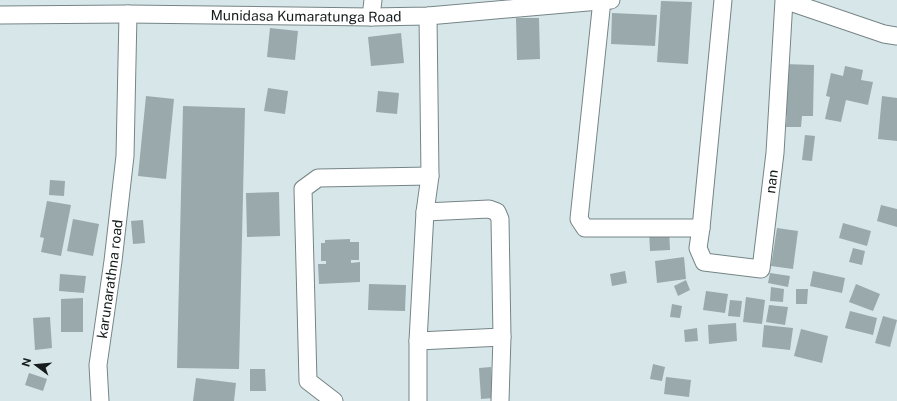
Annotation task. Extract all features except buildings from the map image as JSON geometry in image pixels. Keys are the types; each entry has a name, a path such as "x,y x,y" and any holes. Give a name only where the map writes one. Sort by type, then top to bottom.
{"street":[{"path":"372,17 373,0"},
{"path":"602,0 579,219 585,228 701,228 723,0"},
{"name":"Munidasa Kumaratunga Road","path":"0,16 128,14 372,17 428,16 611,0"},
{"path":"784,0 884,34 897,36"},
{"name":"nan","path":"701,228 698,248 704,262 762,269 776,153 784,0"},
{"name":"karunarathna road","path":"100,401 98,365 113,261 125,156 128,14"},
{"path":"418,401 418,341 425,212 430,176 428,16"},
{"path":"334,401 308,381 303,189 318,178 430,176"},
{"path":"425,212 489,209 497,212 500,219 502,337 500,401"},
{"path":"418,341 502,337"}]}
